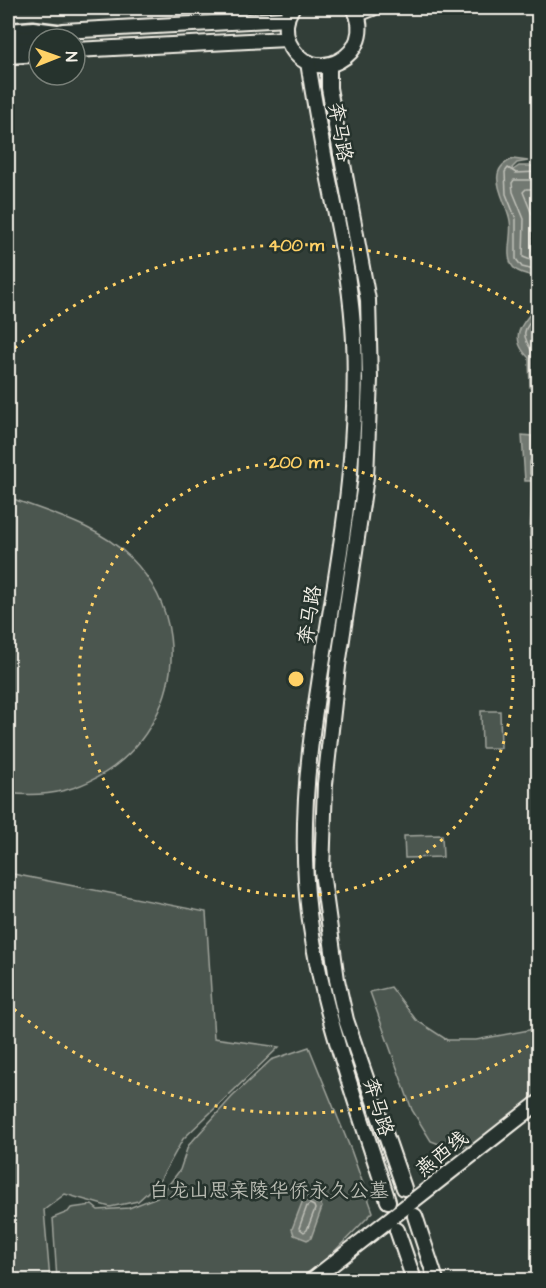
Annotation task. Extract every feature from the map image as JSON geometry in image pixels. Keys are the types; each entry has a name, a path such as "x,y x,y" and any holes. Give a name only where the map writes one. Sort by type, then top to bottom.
{"main road":[{"path":"87,29 289,13 287,39 292,49 308,62 329,65 343,60 352,51 359,33 356,11 373,8"},
{"path":"8,39 27,38"},
{"path":"87,49 287,39"},
{"path":"8,50 27,49"},
{"name":"奔马路","path":"308,62 349,292 354,329 354,372 350,473 307,788 306,881 319,980 388,1201"},
{"name":"奔马路","path":"329,65 328,88 368,300 370,379 366,477 338,666 324,784 322,872 332,948 346,1020 404,1188"},
{"name":"燕西线","path":"312,1281 538,1102"},
{"path":"415,1216 436,1281"},
{"path":"397,1230 414,1281"}],"street":[{"path":"8,29 27,27"},
{"path":"8,58 27,57"}],"green space":[{"path":"8,497 88,528 103,536 130,557 158,595 170,637 169,679 155,718 130,752 97,778 55,792 8,793"},
{"path":"481,711 500,711 501,748 482,748"},
{"path":"442,835 443,857 405,858 404,836"},
{"path":"8,873 206,912 214,1038 279,1047 183,1139 159,1182 138,1201 110,1207 65,1194 44,1210 50,1280 8,1280"},
{"path":"391,987 416,1020 447,1040 476,1040 529,1030 538,1026 538,1093 471,1146 447,1147 431,1141 412,1110 370,992"},
{"name":"白龙山思亲陵华侨永久公墓","path":"309,1047 351,1150 373,1212 325,1261 301,1280 57,1280 53,1218 68,1212 71,1208 92,1205 98,1210 129,1208 160,1196 180,1170 188,1146 232,1097 271,1060"}],"water":[{"path":"513,159 528,161 517,163 512,168 513,170 519,166 538,166 534,172 538,171 538,279 516,270 510,262 511,227 498,178 499,171 504,164"},
{"path":"538,305 538,416 536,394 530,387 529,358 522,350 518,336 523,324"},
{"path":"522,435 532,436 533,456 538,448 538,568 530,535 532,481 525,481"},
{"path":"538,706 538,755 532,735 531,709"},
{"path":"308,1197 319,1201 322,1207 311,1238 307,1240 294,1235 292,1229 303,1200"}]}
